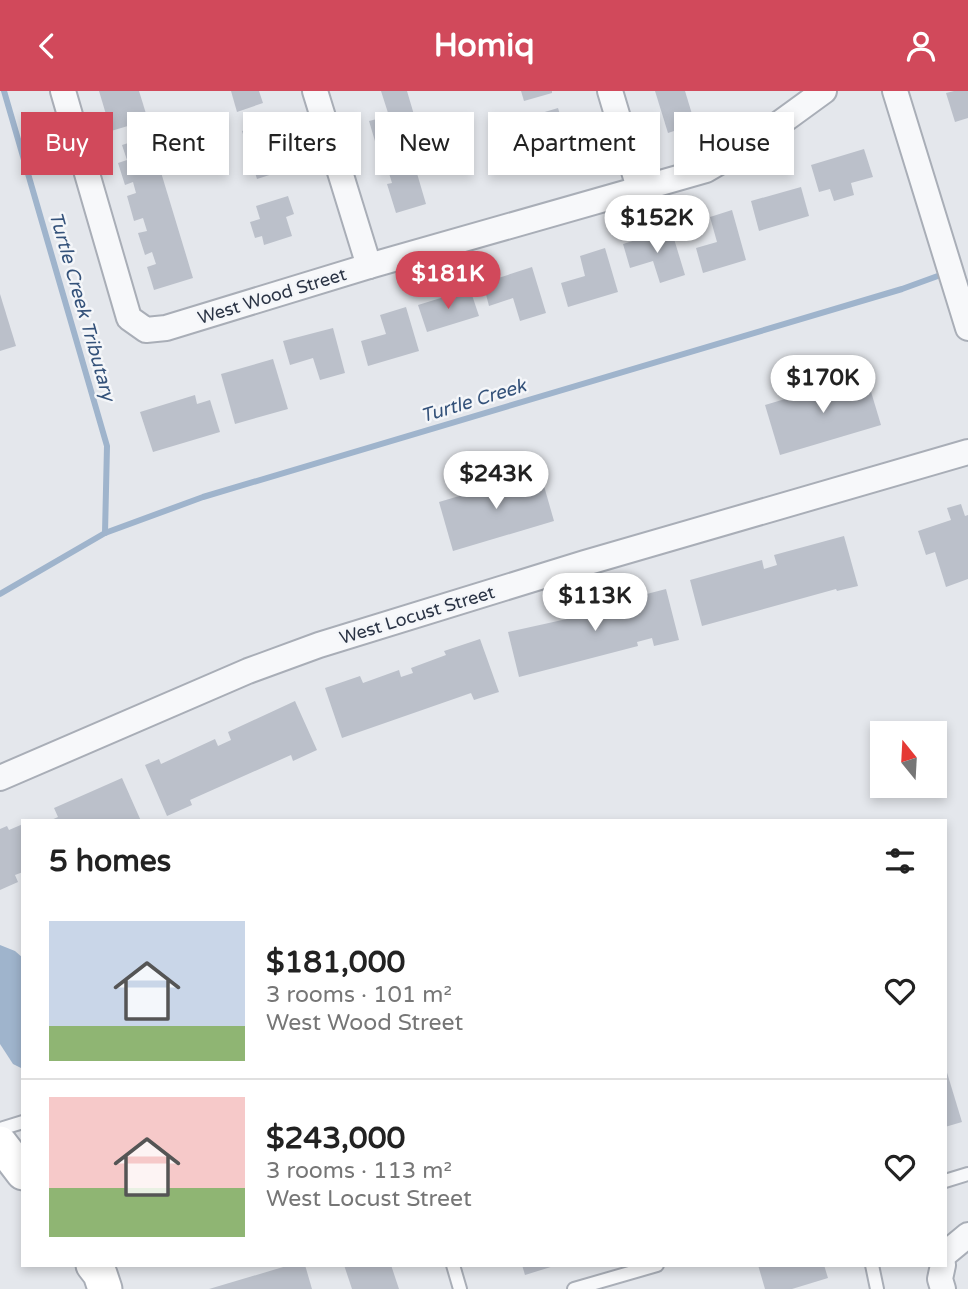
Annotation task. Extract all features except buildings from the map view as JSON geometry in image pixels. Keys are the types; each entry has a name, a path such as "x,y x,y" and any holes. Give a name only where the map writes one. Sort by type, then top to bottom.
{"street":[{"name":"West Wood Street","path":"63,91 129,318 146,330 166,328 369,266 706,170 754,142 824,91"},
{"path":"315,91 369,266"},
{"path":"610,91 639,188"},
{"path":"895,91 966,323"},
{"name":"West Locust Street","path":"0,778 248,671 319,645 585,563 968,452"},
{"path":"0,1143 21,1170"},
{"path":"947,1252 968,1235"},
{"path":"95,1267 105,1289"},
{"path":"943,1267 940,1279 943,1289"}],"lane":[{"path":"0,1129 21,1123"},
{"path":"947,1180 968,1174"},
{"path":"454,1267 460,1289"},
{"path":"574,1289 650,1267"},
{"path":"872,1267 877,1289"}],"water":[{"path":"0,945 21,956 21,1068 13,1064 0,1044"}],"waterway":[{"name":"Turtle Creek Tributary","path":"4,91 107,446 105,533"},
{"name":"Turtle Creek","path":"0,594 105,533 203,497 902,289 946,273"}]}
